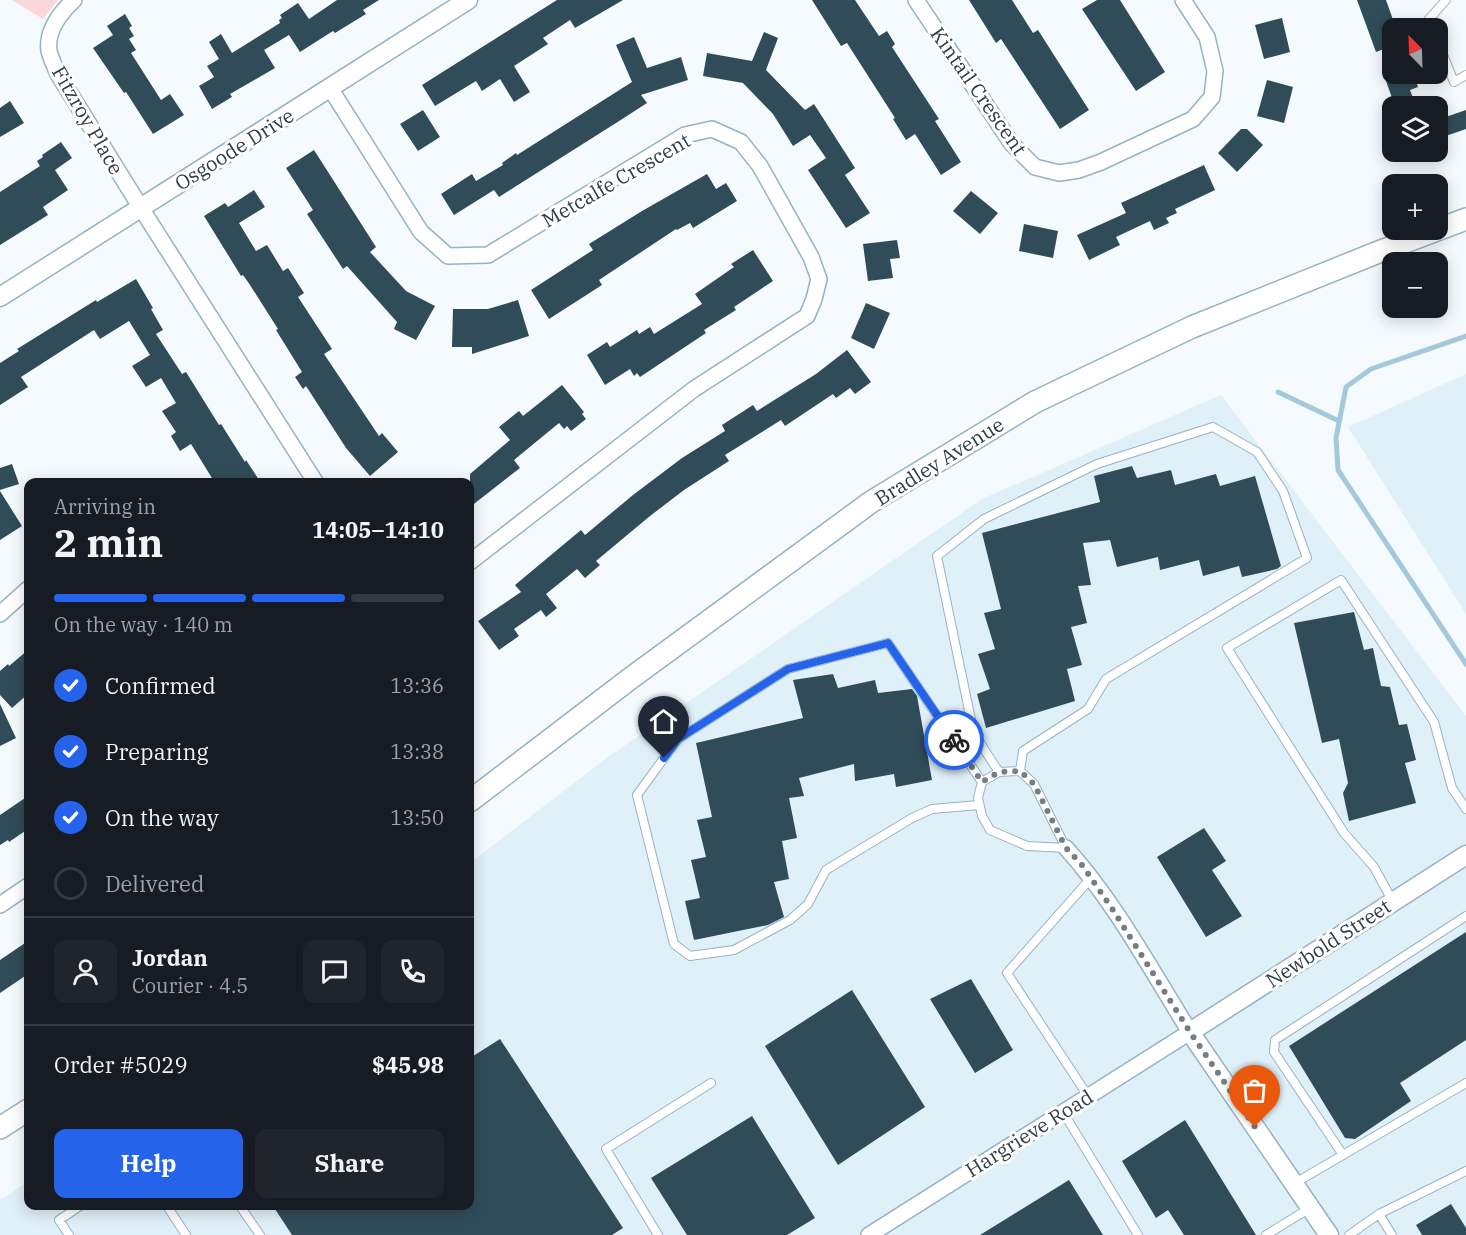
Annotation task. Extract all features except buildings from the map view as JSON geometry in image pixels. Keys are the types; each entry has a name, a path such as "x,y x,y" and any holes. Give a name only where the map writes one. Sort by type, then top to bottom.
{"main road":[{"name":"Bradley Avenue","path":"474,798 630,678 871,502 1035,402 1192,327 1466,219"},
{"path":"0,1128 24,1113"}],"street":[{"name":"Fitzroy Place","path":"74,0 63,10 52,27 49,51 58,74 141,208"},
{"name":"Osgoode Drive","path":"0,297 468,0"},
{"name":"Kintail Crescent","path":"916,0 1012,144 1035,167 1059,173 1079,170 1101,162 1193,119 1212,97 1215,71 1207,37 1183,0"},
{"name":"Metcalfe Crescent","path":"330,88 422,232 448,256 488,255 685,135 712,129 741,142 760,166 811,257 819,279 807,316 694,389 474,559"},
{"path":"141,208 313,478"},
{"path":"0,614 24,593"},
{"path":"1066,848 1091,878 1190,1032 1329,1235"},
{"name":"Newbold Street","path":"1190,1032 1466,855"},
{"path":"0,905 24,889"},
{"name":"Hargrieve Road","path":"869,1235 1190,1032"}],"lane":[{"path":"1430,18 1446,0"},
{"path":"1448,67 1454,82 1466,75"},
{"path":"999,772 980,743 971,720 936,556 984,519 1097,464 1213,427 1257,452 1283,491 1307,558 1106,679 1088,709 1023,751 1020,771"},
{"path":"1393,902 1374,867 1344,833 1227,648 1341,580 1434,722 1452,788 1466,809"},
{"path":"979,805 932,809 912,818 826,870 808,904 790,920 734,950 690,956 674,944 637,795 678,739 788,669 888,643 982,782"},
{"path":"1020,771 1034,784 1066,848 1027,846 990,830 979,805 978,798 982,782 999,772 1020,771"},
{"path":"1088,1096 1007,973 1091,878"},
{"path":"1343,1155 1274,1052 1275,1040 1466,916"},
{"path":"658,1235 606,1149 711,1083"},
{"path":"1294,1184 1466,1083"},
{"path":"1063,1112 1138,1235"},
{"path":"1349,1235 1379,1214 1466,1171"},
{"path":"1266,1235 1310,1208"},
{"path":"69,1235 59,1220 74,1210"},
{"path":"170,1210 186,1235"},
{"path":"243,1210 260,1235"},
{"path":"1379,1214 1392,1235"}],"shaded area":[{"path":"12,0 58,0 43,19"},
{"path":"1466,374 1466,614 1348,427"},
{"path":"1221,395 1466,716 1466,1235 0,1235 0,1200 24,1185 24,1210 474,1210 474,860 608,757 982,499"}],"waterway":[{"path":"1466,336 1371,369 1346,387 1336,438 1338,470 1466,664"},
{"path":"1278,392 1339,421"}],"way so far":[{"path":"954,740 982,782 999,772 1020,771 1034,784 1066,848 1082,865 1113,910 1190,1032 1255,1127"}],"route":[{"path":"664,758 678,739 788,669 888,643 954,740"}]}
